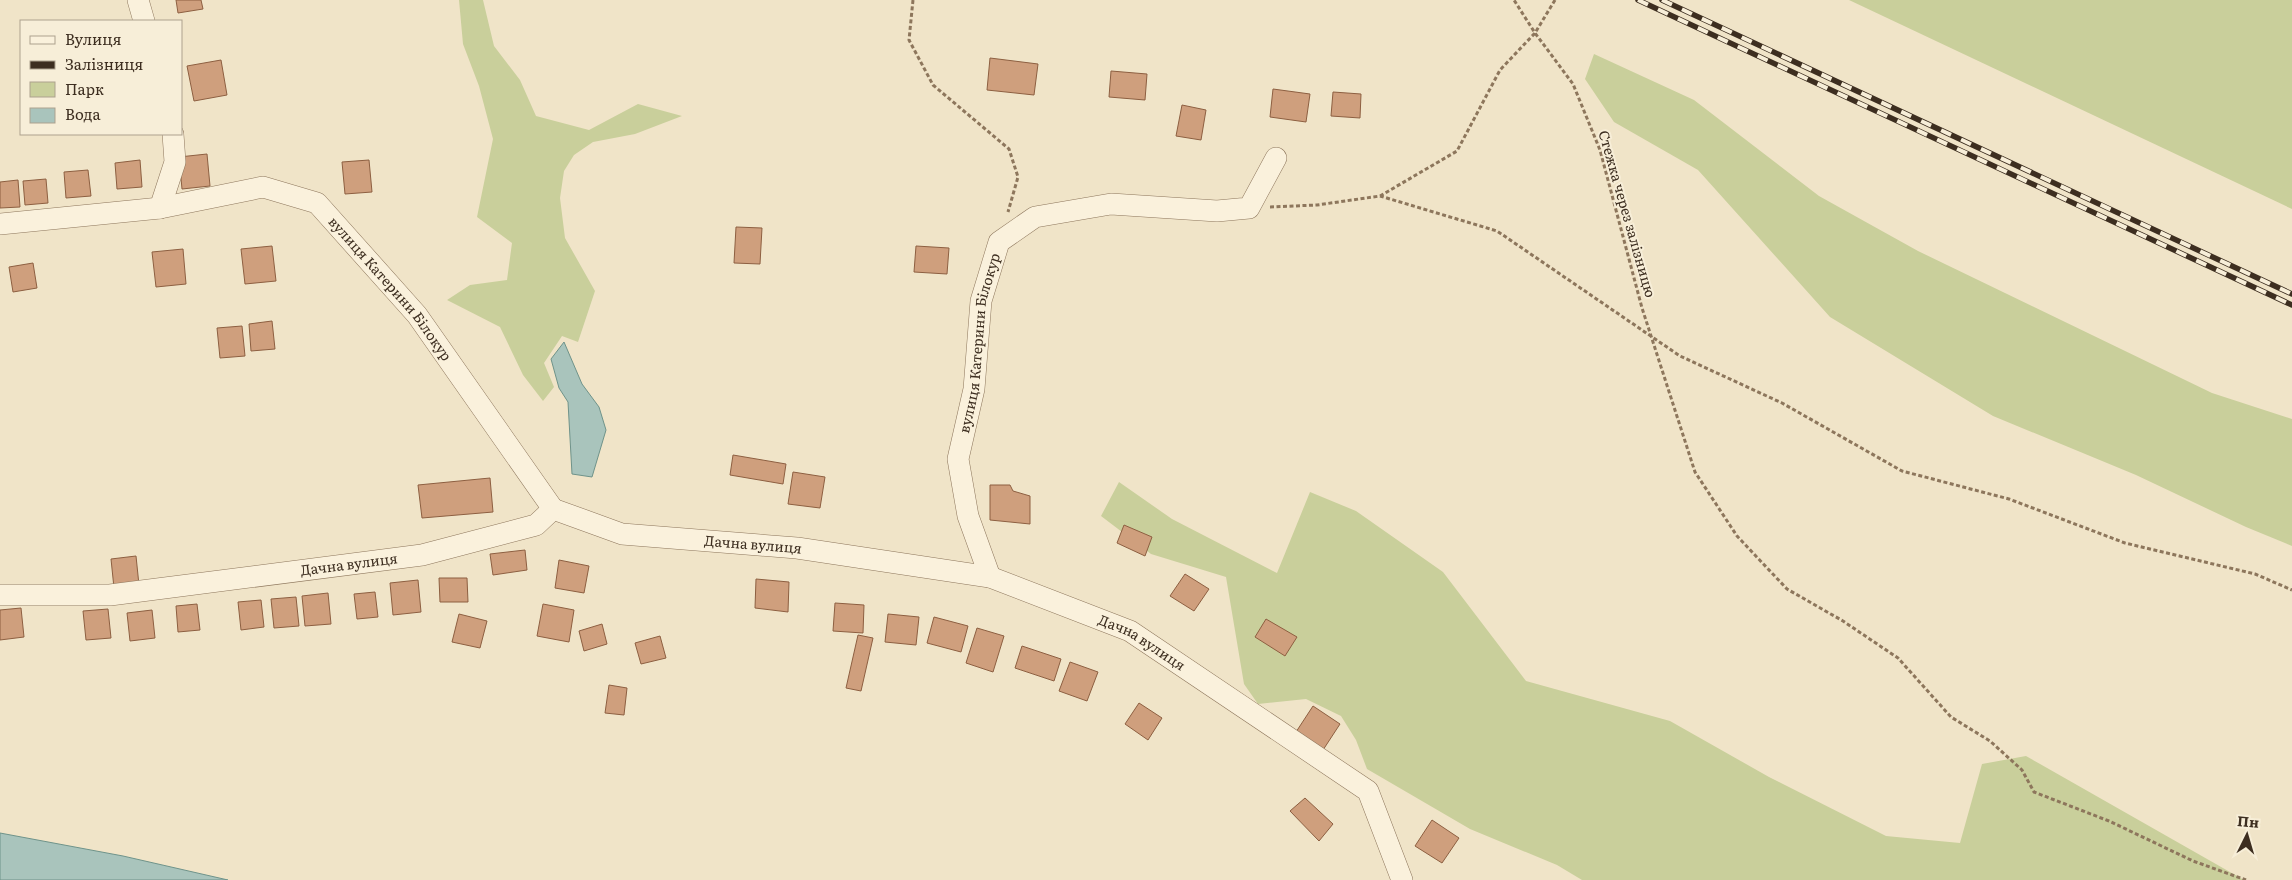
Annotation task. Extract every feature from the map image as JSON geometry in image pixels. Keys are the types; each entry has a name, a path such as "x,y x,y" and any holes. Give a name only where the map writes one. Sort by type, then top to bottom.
{"street":[{"path":"138,0 144,20"},
{"path":"160,208 175,162 173,135"},
{"path":"1249,208 1276,158"},
{"name":"вулиця Катерини Білокур","path":"0,224 160,208 263,187 317,202 417,315 553,509"},
{"name":"вулиця Катерини Білокур","path":"990,577 968,516 958,459 974,389 982,301 999,242 1035,217 1112,204 1217,211 1249,208"},
{"name":"Дачна вулиця","path":"0,595 110,595 422,555 536,525 553,509 622,534 797,548 990,577 1130,631 1368,791 1402,880"}],"path":[{"path":"913,0 909,40 933,85 1009,149 1018,177 1007,214"},
{"name":"Стежка через залізницю","path":"1514,0 1535,33 1573,84 1600,150 1652,335 1695,472 1737,536 1787,589 1843,621 1898,658 1951,717 1990,741 2022,770 2034,792 2109,821 2193,861 2246,880"},
{"path":"1249,208 1317,205 1380,196 1457,150 1500,70 1535,33 1555,0"},
{"path":"1380,196 1497,231 1652,335 1680,356 1782,403 1902,471 2009,499 2125,543 2255,574 2292,590"}],"green space":[{"path":"459,0 483,0 494,46 520,80 536,116 589,130 638,104 682,116 635,134 593,142 574,155 564,171 560,198 565,238 595,291 578,342 562,336 544,363 554,387 543,401 523,375 500,327 447,300 470,285 507,280 512,243 477,217 493,139 479,86 463,44"},
{"path":"1849,0 2292,0 2292,209"},
{"path":"1594,54 1694,100 1819,196 1918,251 2212,393 2292,419 2292,546 2246,527 2136,475 1993,416 1830,317 1698,170 1614,122 1585,79"},
{"path":"1119,482 1172,519 1277,573 1310,492 1356,511 1443,572 1526,681 1670,721 1769,777 1886,836 1960,843 1982,764 2026,756 2244,880 1582,880 1557,865 1470,829 1367,769 1356,740 1341,716 1306,699 1258,704 1244,684 1226,577 1151,554 1101,516"}],"water":[{"path":"564,342 582,384 599,407 606,430 592,477 572,474 568,402 559,388 551,359"},
{"path":"0,833 123,856 228,880 0,880"}],"building":[{"path":"176,0 201,0 203,9 178,13"},
{"path":"990,58 1038,64 1034,95 987,90"},
{"path":"221,60 227,95 194,101 187,66"},
{"path":"1111,71 1147,74 1145,100 1109,97"},
{"path":"1273,89 1310,94 1306,122 1270,117"},
{"path":"1333,92 1361,94 1360,118 1331,116"},
{"path":"1182,105 1206,110 1201,140 1176,136"},
{"path":"207,154 210,186 182,189 179,157"},
{"path":"140,160 142,187 117,189 115,163"},
{"path":"369,160 372,192 345,194 342,162"},
{"path":"88,170 91,196 66,198 64,172"},
{"path":"46,179 48,203 25,205 23,181"},
{"path":"18,180 20,207 0,208 0,182"},
{"path":"736,227 762,228 760,264 734,263"},
{"path":"272,246 276,281 245,284 241,249"},
{"path":"916,246 949,248 947,274 914,272"},
{"path":"183,249 186,284 156,287 152,252"},
{"path":"33,263 37,288 13,292 9,267"},
{"path":"272,321 275,349 251,351 249,324"},
{"path":"242,326 245,356 220,358 217,328"},
{"path":"733,455 786,464 783,484 730,475"},
{"path":"793,472 825,477 820,508 788,504"},
{"path":"490,478 493,512 422,518 418,485"},
{"path":"990,485 1010,485 1013,491 1030,496 1030,524 990,520"},
{"path":"1124,525 1152,537 1145,556 1117,543"},
{"path":"525,550 527,570 493,575 490,554"},
{"path":"136,556 139,585 114,588 111,559"},
{"path":"559,560 589,566 584,593 555,588"},
{"path":"1185,574 1209,589 1194,611 1170,596"},
{"path":"439,578 467,578 468,602 440,602"},
{"path":"756,579 789,582 788,612 755,608"},
{"path":"418,580 421,612 393,615 390,583"},
{"path":"375,592 378,617 357,619 354,594"},
{"path":"328,593 331,624 305,626 302,596"},
{"path":"296,597 299,626 274,628 271,599"},
{"path":"261,600 264,627 241,630 238,602"},
{"path":"835,603 864,605 863,633 833,631"},
{"path":"197,604 200,630 178,632 176,606"},
{"path":"543,604 574,610 569,642 537,636"},
{"path":"21,608 24,637 0,640 0,610"},
{"path":"108,609 111,638 86,640 83,611"},
{"path":"152,610 155,638 130,641 127,613"},
{"path":"459,614 487,621 480,648 452,642"},
{"path":"888,614 919,617 916,645 885,642"},
{"path":"934,617 968,626 961,652 927,643"},
{"path":"1266,619 1297,637 1285,656 1255,637"},
{"path":"602,624 607,644 584,651 579,631"},
{"path":"977,628 1004,636 993,672 966,663"},
{"path":"858,635 873,638 861,691 846,688"},
{"path":"660,636 666,658 641,664 635,643"},
{"path":"1022,646 1061,659 1054,681 1015,668"},
{"path":"1070,662 1098,672 1087,701 1059,691"},
{"path":"609,685 627,688 624,715 605,713"},
{"path":"1139,703 1162,718 1148,740 1125,724"},
{"path":"1313,706 1340,724 1323,750 1296,732"},
{"path":"1305,798 1333,824 1319,841 1290,811"},
{"path":"1432,820 1459,838 1442,863 1415,846"}],"railway":[{"path":"1638,0 2292,305"},
{"path":"1662,0 2292,294"}]}
